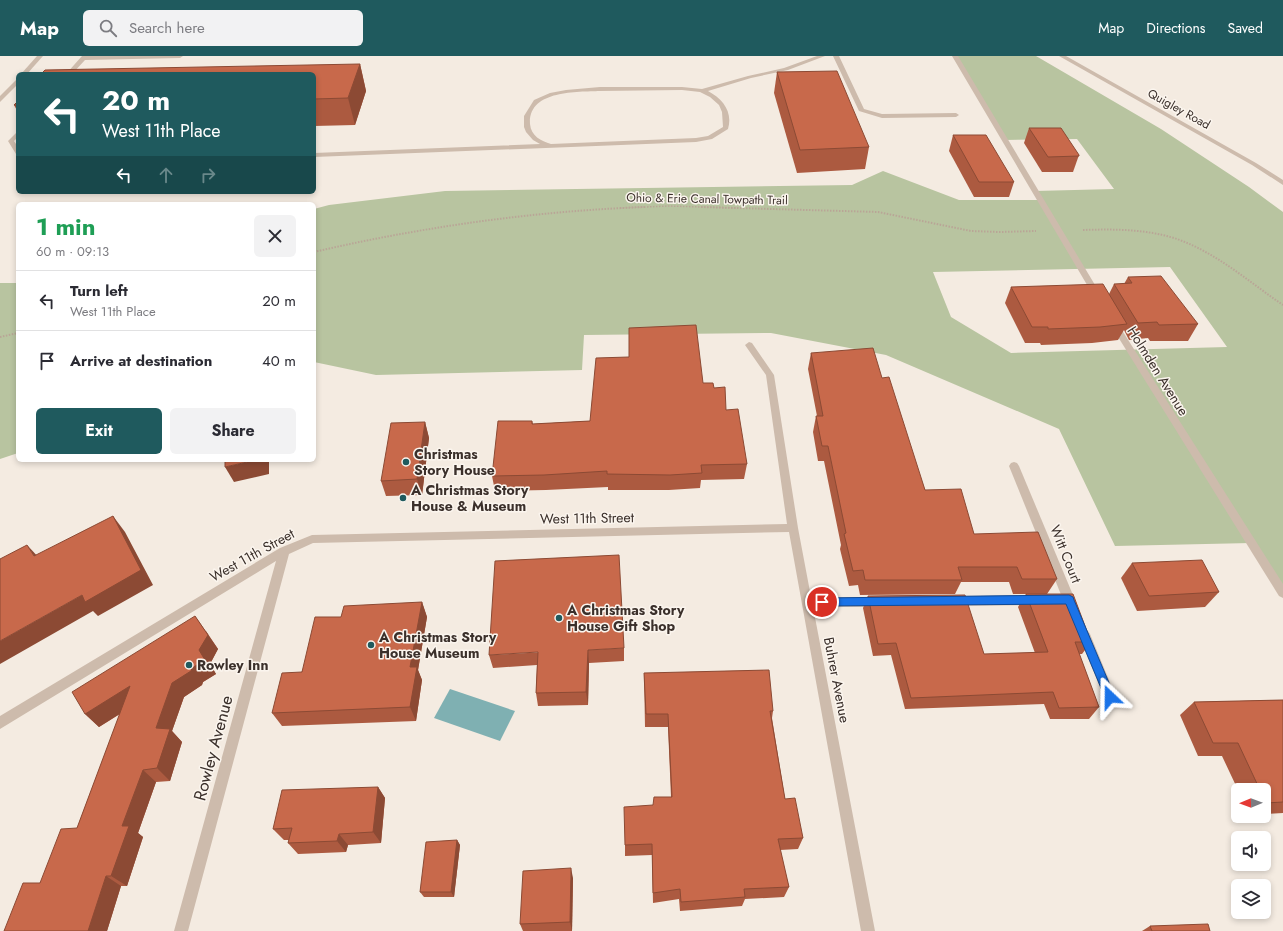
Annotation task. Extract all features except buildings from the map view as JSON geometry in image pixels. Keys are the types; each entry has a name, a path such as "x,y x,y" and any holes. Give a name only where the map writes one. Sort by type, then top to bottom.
{"street":[{"path":"26,72 40,56"},
{"path":"71,72 84,57 180,56"},
{"path":"552,146 532,137 528,130 528,115 532,106 540,98 563,92 583,91 636,89 702,90 786,69 822,56"},
{"path":"836,56 860,110 882,116 956,115"},
{"path":"955,56 967,79 1102,303"},
{"name":"Quigley Road","path":"1062,56 1254,164 1283,183"},
{"path":"0,100 16,82"},
{"path":"316,155 696,140 710,138 726,128 725,112 722,104 702,90"},
{"path":"16,135 11,141 16,150"},
{"name":"Holmden Avenue","path":"1110,317 1283,593"},
{"name":"Buhrer Avenue","path":"749,345 770,375 793,528 868,931"},
{"name":"Witt Court","path":"1014,466 1065,600 1079,623 1110,697"},
{"name":"West 11th Street","path":"0,723 284,551 312,539 793,528"},
{"name":"Rowley Avenue","path":"181,931 284,551"},
{"path":"942,601 1045,600"},
{"path":"807,602 894,602"}],"path":[{"name":"Ohio & Erie Canal Towpath Trail","path":"316,252 366,240 510,218 618,208 668,206 878,212 895,214 963,230 1029,232"},
{"path":"1096,230 1124,230 1176,239 1209,255 1283,305"},
{"path":"0,337 16,333"}],"green space":[{"path":"955,56 1036,56 1161,129 1249,187 1283,212 1283,593 1251,543 1115,546 1059,429 886,355 771,333 584,335 582,370 376,375 316,362 316,208 329,205 445,191 852,185 883,171 959,200 1039,200 1035,191 1114,189 1077,139 1004,140","holes":["1170,267 1227,347 1011,353 951,317 933,272"]},
{"path":"0,283 16,283 16,454 0,459"}],"water":[{"path":"450,689 515,711 500,741 434,718"}],"place":[{"name":"Christmas Story House","path":"406,462"},
{"name":"A Christmas Story House & Museum","path":"403,498"},
{"name":"A Christmas Story House Gift Shop","path":"559,618"},
{"name":"A Christmas Story House Museum","path":"371,645"},
{"name":"Rowley Inn","path":"189,665"}],"route":[{"path":"822,602 1069,600 1110,697"}]}
